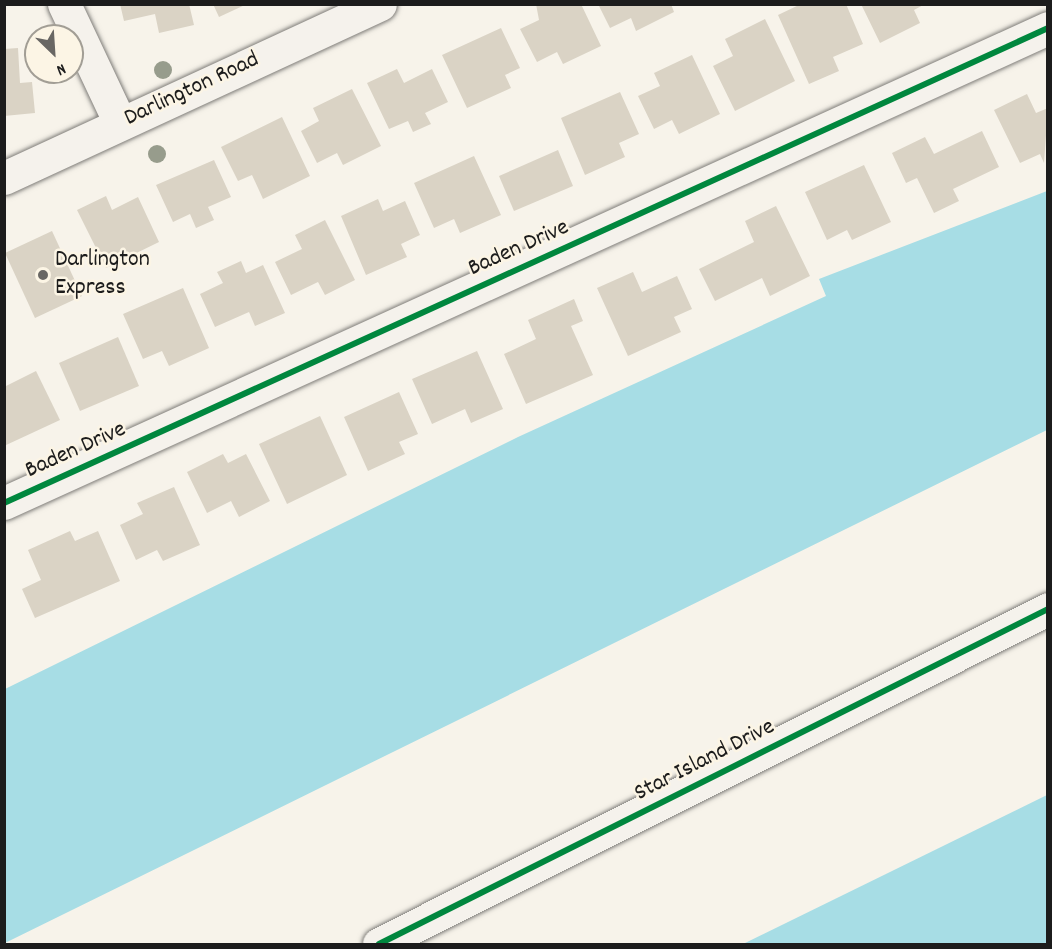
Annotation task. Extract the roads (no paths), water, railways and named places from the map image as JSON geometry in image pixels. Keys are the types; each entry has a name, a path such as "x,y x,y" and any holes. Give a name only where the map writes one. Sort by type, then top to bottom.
{"street":[{"path":"64,4 120,123"},
{"name":"Darlington Road","path":"4,178 380,4"},
{"name":"Baden Drive","path":"4,503 1047,28"},
{"name":"Star Island Drive","path":"379,945 1047,609"}],"water":[{"path":"1047,191 1047,430 5,943 5,689 518,437 826,296 819,279"},
{"path":"1047,795 1047,944 743,944"}],"place":[{"name":"Darlington Express","path":"43,275"}]}
